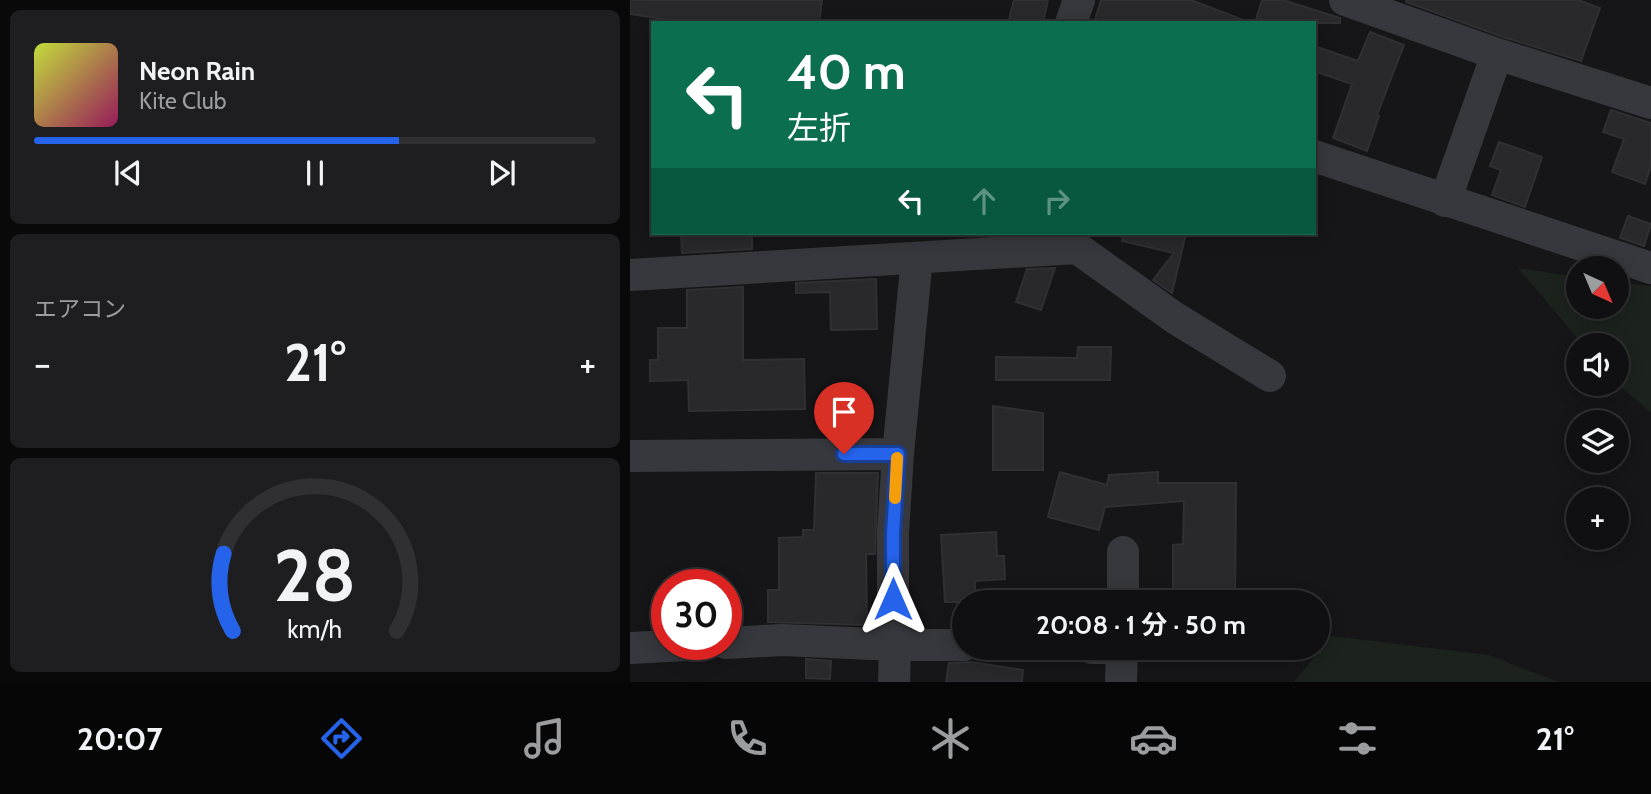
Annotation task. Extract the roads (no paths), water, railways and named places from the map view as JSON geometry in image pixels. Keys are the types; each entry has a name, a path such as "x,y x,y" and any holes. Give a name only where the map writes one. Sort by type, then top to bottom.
{"street":[{"path":"1072,21 1079,0"},
{"path":"1345,0 1497,54 1651,103"},
{"path":"1446,201 1497,54"},
{"path":"1316,157 1651,268"},
{"path":"630,275 1077,248 1175,318 1270,376"},
{"path":"894,682 893,533 917,258"},
{"path":"630,456 898,454"},
{"path":"1122,590 1123,552"},
{"path":"742,642 783,640 952,645"},
{"path":"630,648 651,647"},
{"path":"1121,682 1122,660"}]}
